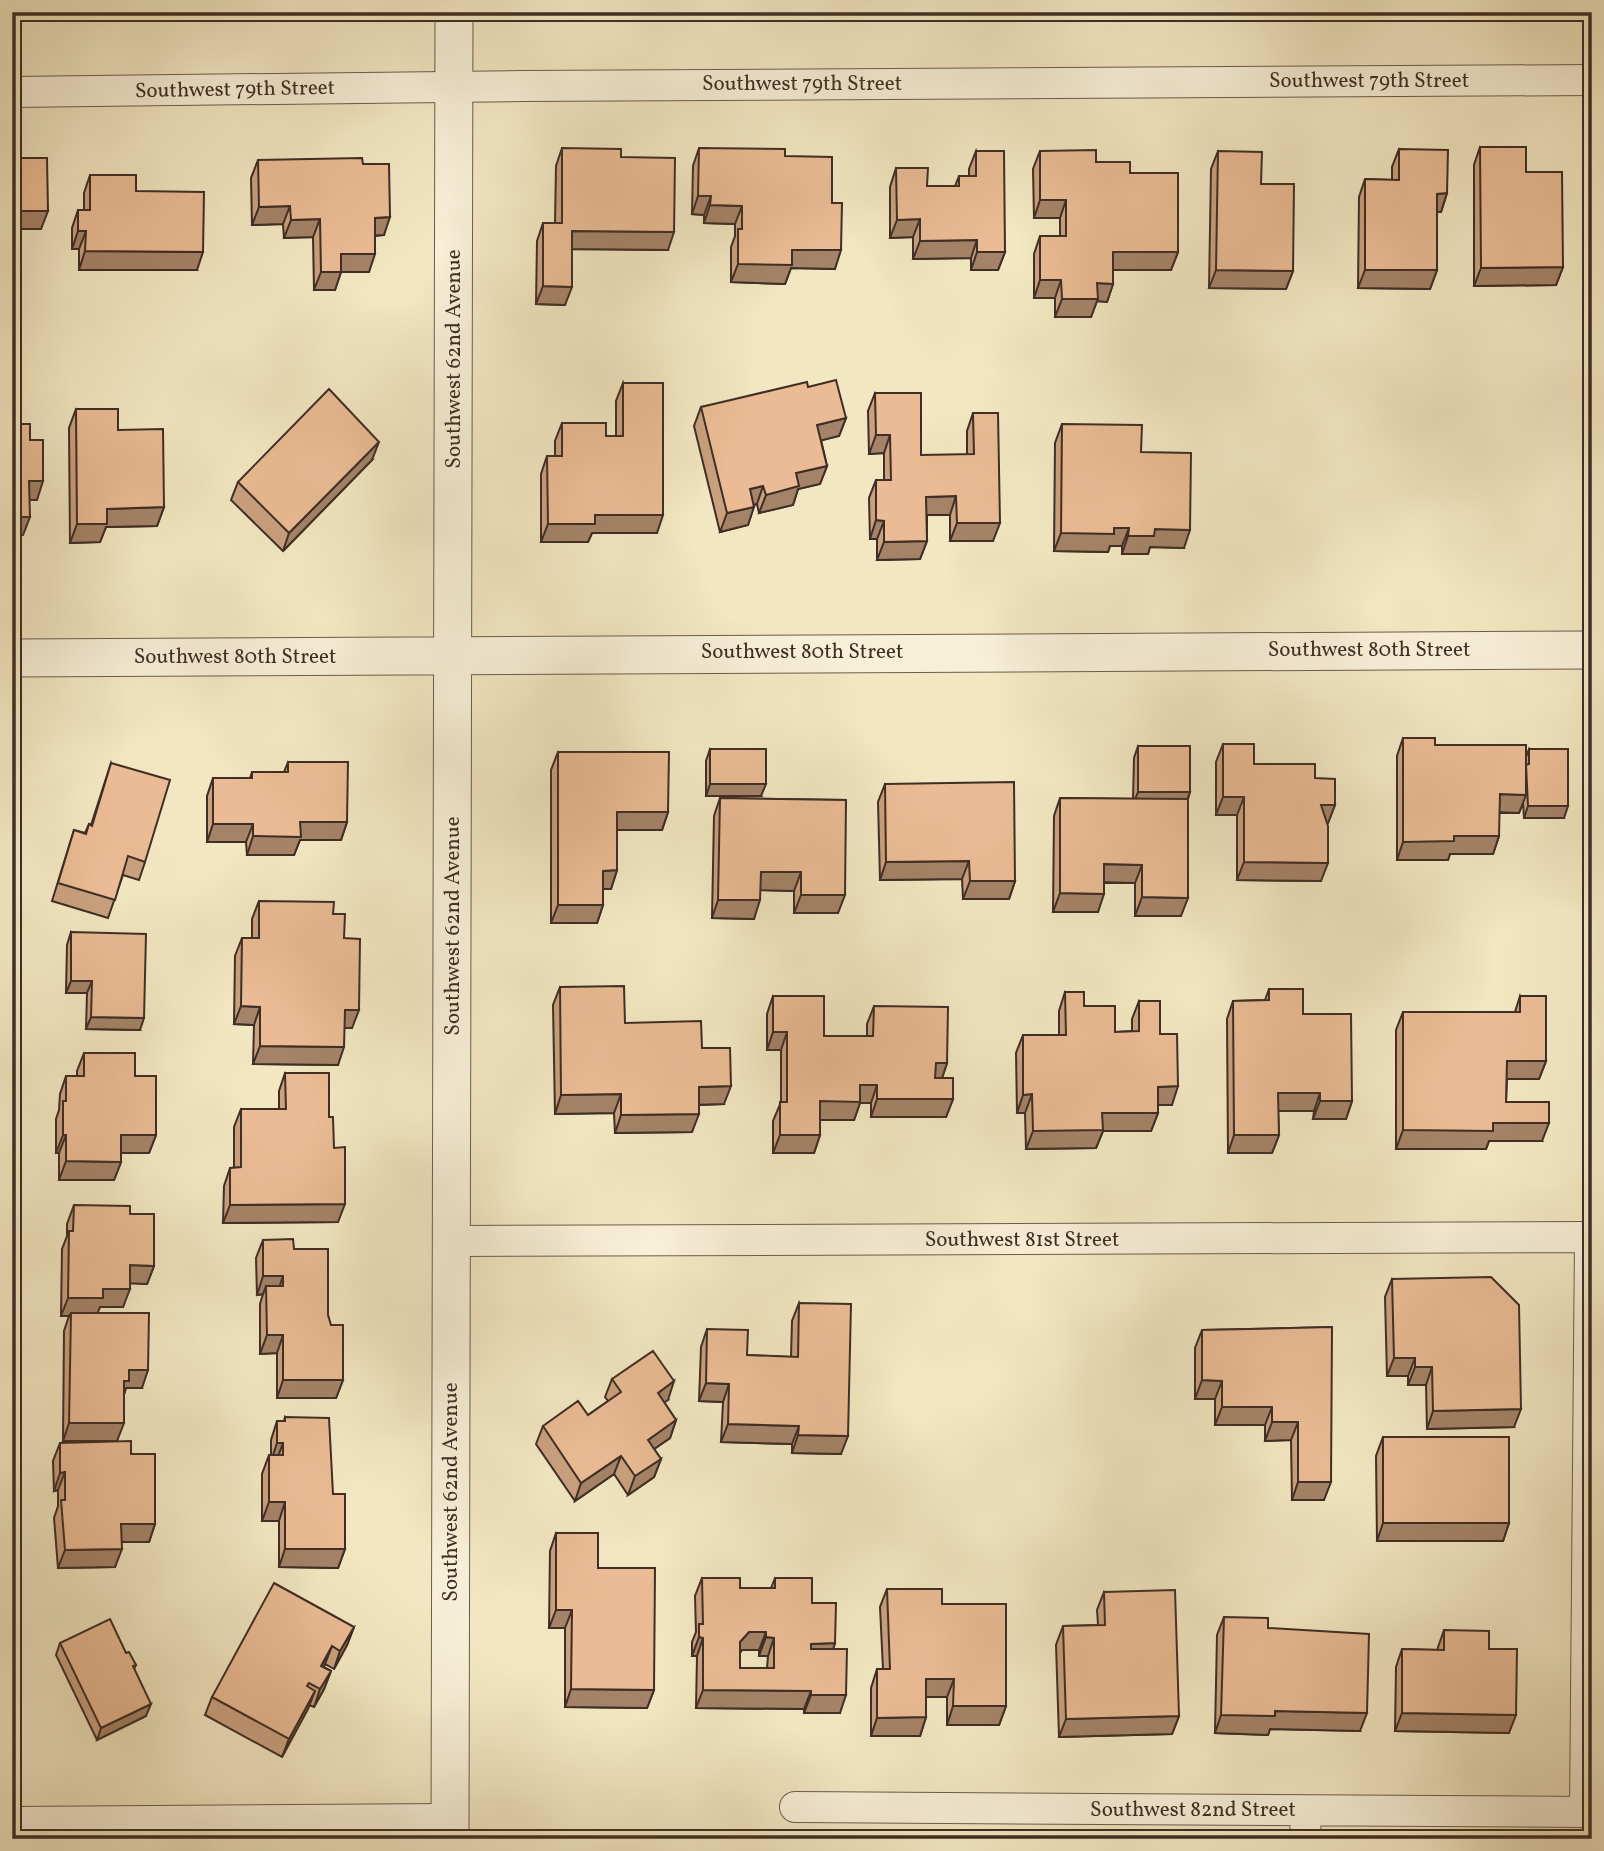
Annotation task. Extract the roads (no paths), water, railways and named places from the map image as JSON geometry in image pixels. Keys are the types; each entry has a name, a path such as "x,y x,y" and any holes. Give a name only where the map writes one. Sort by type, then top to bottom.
{"street":[{"name":"Southwest 62nd Avenue","path":"450,1829 454,12"},
{"name":"Southwest 79th Street","path":"12,92 1592,80"},
{"name":"Southwest 80th Street","path":"12,658 1592,650"},
{"name":"Southwest 81st Street","path":"453,1241 1591,1237"},
{"path":"1588,1812 1591,1237"},
{"name":"Southwest 82nd Street","path":"795,1807 1305,1825 1588,1812"},
{"path":"12,1822 450,1829"}]}
